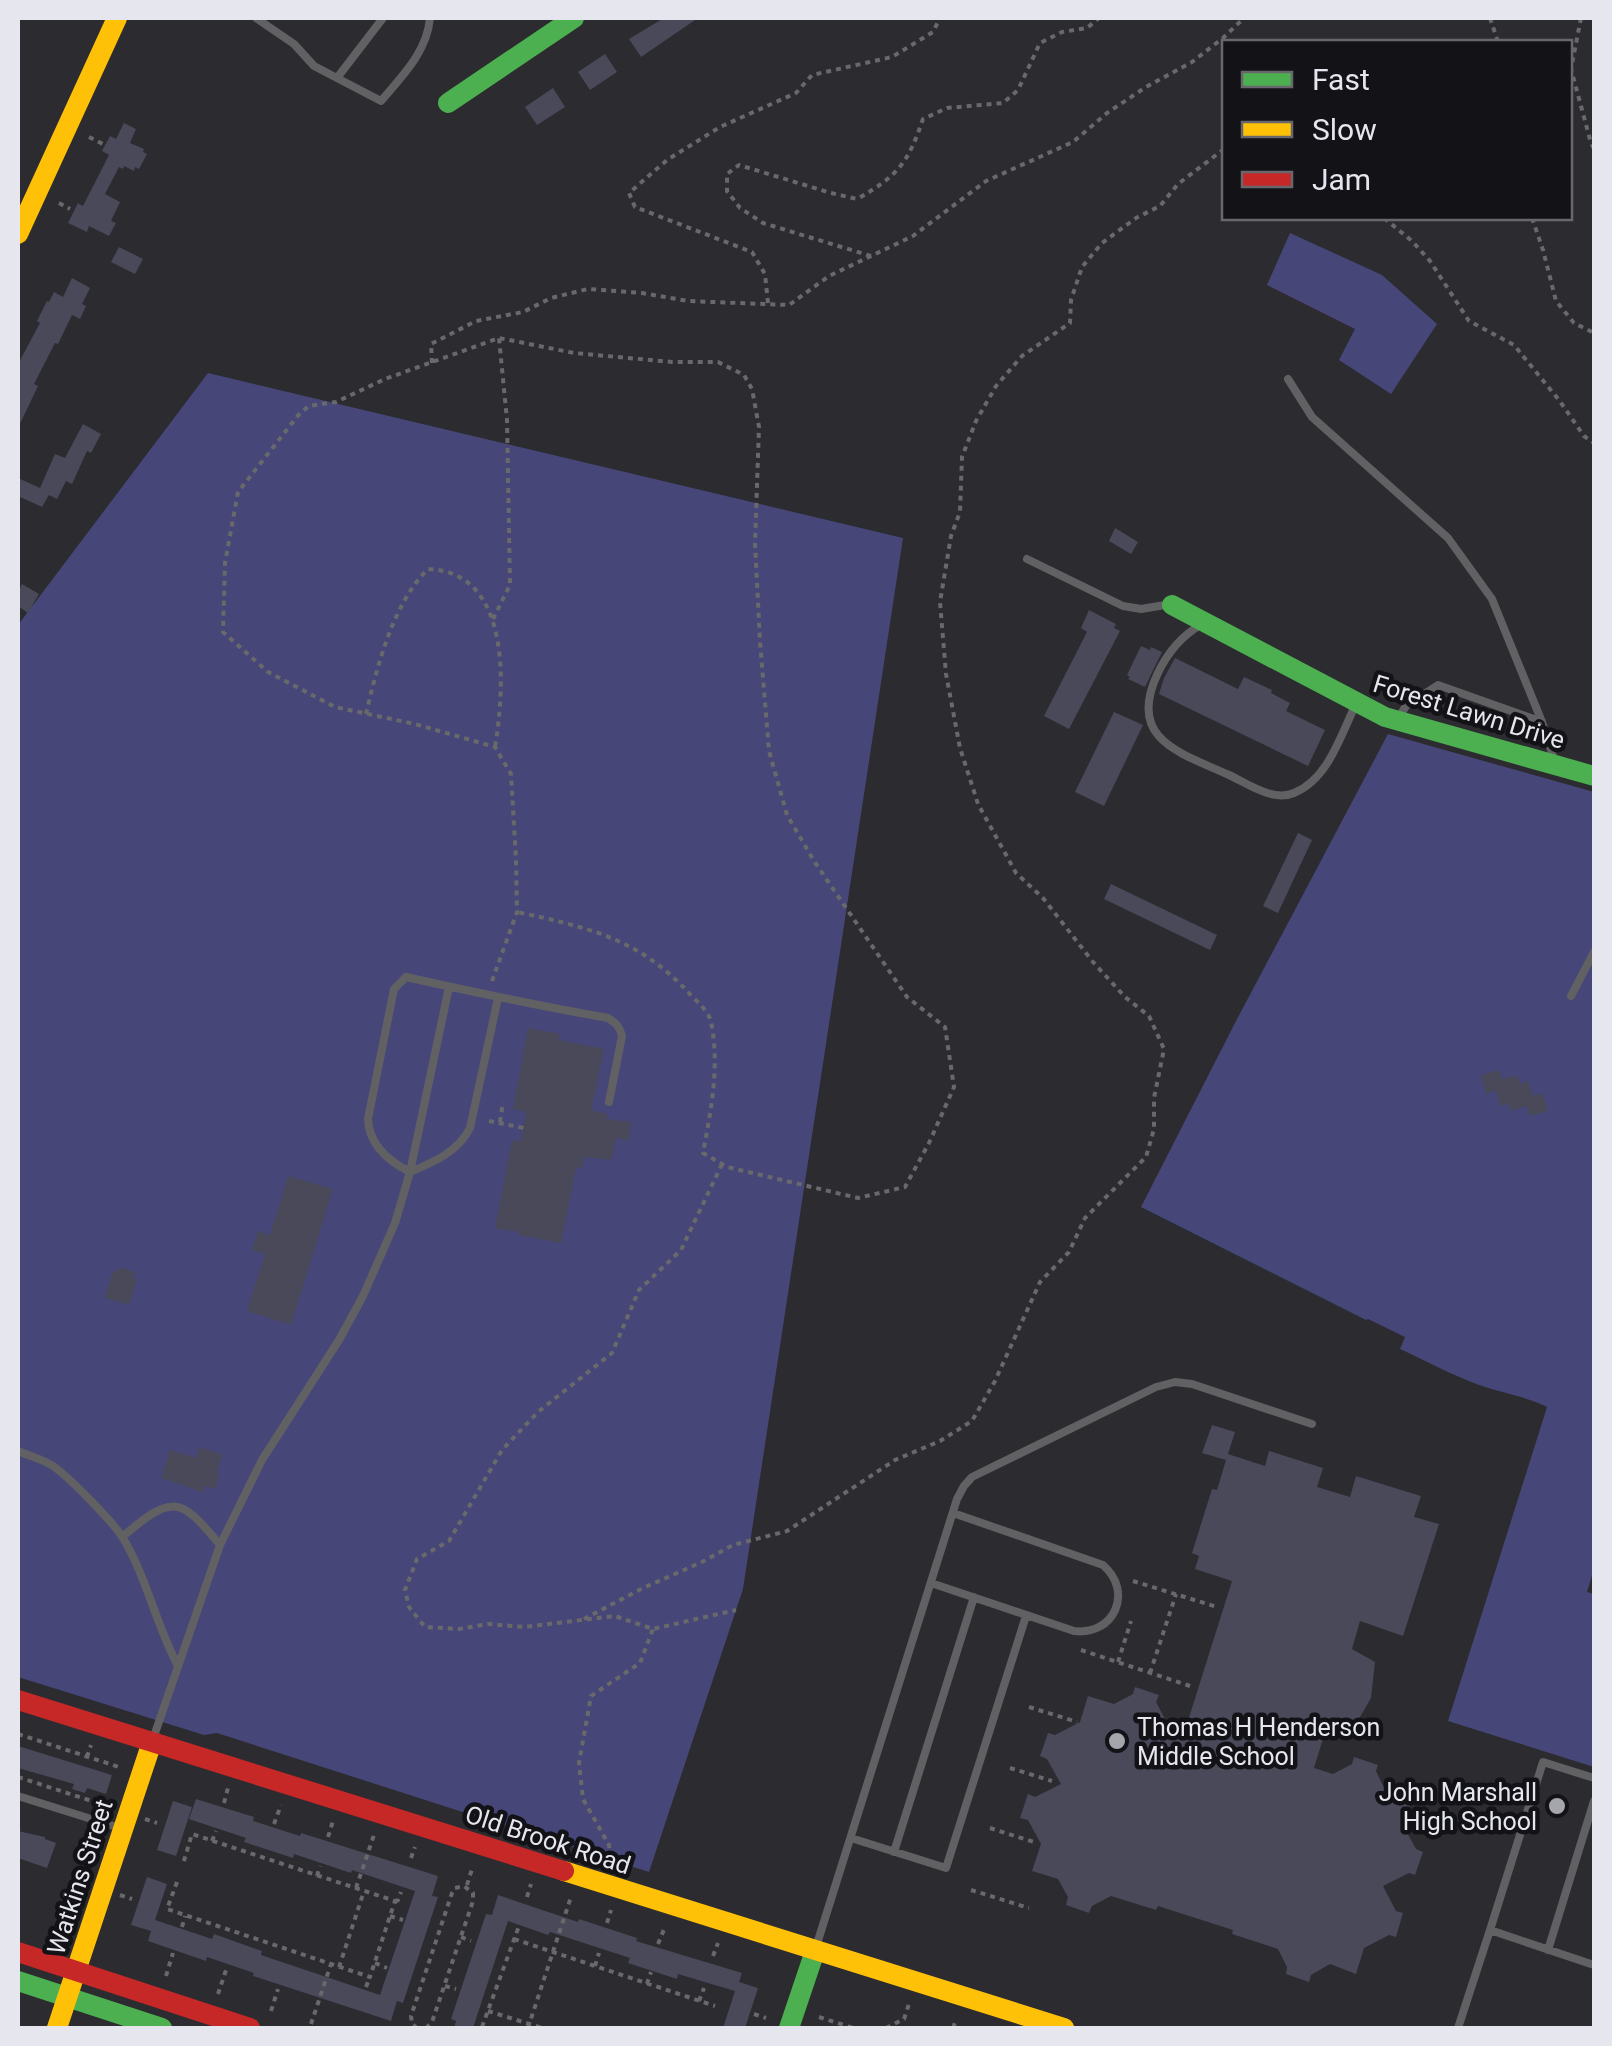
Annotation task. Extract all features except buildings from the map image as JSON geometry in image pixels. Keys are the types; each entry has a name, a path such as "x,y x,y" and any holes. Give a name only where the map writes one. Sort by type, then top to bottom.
{"street":[{"path":"18,234 117,18"},
{"path":"448,104 574,18"},
{"name":"Forest Lawn Drive","path":"1172,605 1356,704 1397,721 1594,776"},
{"name":"Old Brook Road","path":"18,1700 1064,2028"},
{"name":"Watkins Street","path":"57,2028 152,1742"},
{"path":"789,2028 815,1951"},
{"path":"18,1952 250,2028"},
{"path":"18,1980 162,2028"}],"lane":[{"path":"256,18 294,44 314,66 380,100 416,60 430,18"},
{"path":"337,78 383,18"},
{"path":"1288,379 1312,416 1448,538 1492,599 1555,764"},
{"path":"1027,560 1123,606 1142,609 1172,605"},
{"path":"1206,622 1177,642 1150,691 1147,712 1153,730 1170,748 1270,795 1293,794 1322,773 1356,704"},
{"path":"1397,721 1406,706 1438,685 1542,722"},
{"path":"1571,996 1594,952"},
{"path":"410,1172 380,1150 369,1130 368,1119 394,988 406,977 608,1018 621,1029 622,1036 609,1102"},
{"path":"152,1742 220,1545 262,1460 364,1296 390,1236 410,1172 449,986"},
{"path":"410,1172 447,1154 461,1143 470,1128 498,998"},
{"path":"815,1951 958,1495 972,1476 1175,1382 1192,1384 1312,1424"},
{"path":"18,1451 53,1466 122,1537 162,1637 178,1666"},
{"path":"122,1537 150,1514 178,1507 195,1515 220,1545"},
{"path":"930,1584 1074,1631 1095,1630 1113,1612 1119,1592 1117,1582 1112,1573 1093,1560 953,1513"},
{"path":"894,1852 974,1598"},
{"path":"851,1838 946,1868 1026,1616"},
{"path":"1458,2028 1543,1762 1594,1778"},
{"path":"18,1796 122,1829"},
{"path":"1548,1950 1594,1801"},
{"path":"1490,1930 1594,1965"}],"path":[{"path":"768,304 764,274 752,252 635,207 629,193 667,160 720,127 796,92 812,76 892,57 934,32 940,18"},
{"path":"871,256 763,223 740,208 726,191 727,174 739,164 858,199 896,175 913,149 924,119 946,108 1003,103 1018,90 1040,44 1062,32 1086,28 1099,18"},
{"path":"432,364 432,344 476,321 524,312 552,298 588,290 688,301 789,305 830,276 913,236 986,181 1073,142 1107,113 1192,62 1244,18"},
{"path":"1572,64 1581,18"},
{"path":"1572,73 1594,149"},
{"path":"89,138 103,144"},
{"path":"584,1619 734,1545 787,1531 896,1460 940,1441 972,1421 995,1382 1040,1282 1069,1252 1085,1218 1146,1157 1154,1129 1154,1098 1164,1048 1149,1016 1125,997 1044,898 1016,873 978,804 956,729 946,674 940,602 951,536 960,512 962,457 996,386 1022,356 1070,322 1071,300 1082,267 1102,243 1160,206 1178,184 1222,150"},
{"path":"59,203 70,209"},
{"path":"1386,220 1430,260 1469,320 1514,345 1584,436 1594,442"},
{"path":"1533,220 1556,301 1574,323 1594,333"},
{"path":"493,619 510,585 507,420 499,338"},
{"path":"494,746 415,724 335,708 268,672 223,632 224,563 234,504 245,481 309,406 336,402 386,379 499,338 574,353 718,362 744,376 752,390 759,428 756,543 769,751 788,815 814,861 907,998 945,1027 954,1086 906,1187 858,1198 722,1164 702,1152 716,1075 711,1017 670,972 620,940 516,912"},
{"path":"366,714 388,638 414,582 428,569 447,570 476,588 493,619 498,643 499,720 494,746 511,774 516,859 516,912 487,995"},
{"path":"500,1124 503,1102"},
{"path":"490,1121 524,1128"},
{"path":"722,1164 681,1250 639,1290 612,1353 538,1412 502,1450 449,1542 417,1559 405,1590 409,1607 425,1628 459,1629 488,1624 524,1627 615,1616 653,1629 736,1610"},
{"path":"1133,1581 1217,1606"},
{"path":"1150,1672 1176,1594"},
{"path":"1118,1662 1130,1621"},
{"path":"614,1887 608,1845 583,1799 579,1763 591,1696 640,1663 653,1629"},
{"path":"1081,1650 1190,1686"},
{"path":"1029,1707 1078,1722"},
{"path":"18,1734 38,1737 120,1768"},
{"path":"87,1756 91,1744"},
{"path":"1010,1768 1052,1781"},
{"path":"18,1777 110,1807"},
{"path":"224,1803 228,1788"},
{"path":"274,1824 281,1805"},
{"path":"144,1819 157,1823"},
{"path":"328,1837 333,1822"},
{"path":"990,1828 1037,1844"},
{"path":"212,1841 216,1830"},
{"path":"185,1831 395,1902"},
{"path":"183,1864 192,1834"},
{"path":"356,1888 374,1834"},
{"path":"411,1858 415,1848"},
{"path":"317,1876 320,1866"},
{"path":"466,1887 473,1866"},
{"path":"176,1882 164,1908 236,1937 370,1978"},
{"path":"527,1897 531,1884"},
{"path":"417,2028 411,2016 453,1891 466,1887 474,1898 432,2022 426,2028"},
{"path":"971,1890 1029,1908"},
{"path":"339,1967 364,1891"},
{"path":"366,1987 401,1892"},
{"path":"120,1895 132,1899"},
{"path":"529,2026 572,1897"},
{"path":"607,1923 612,1910"},
{"path":"182,1927 185,1916"},
{"path":"390,1916 403,1920"},
{"path":"482,2027 518,1926"},
{"path":"658,1944 665,1927"},
{"path":"428,1928 440,1931"},
{"path":"461,1938 471,1941"},
{"path":"514,1939 715,2006"},
{"path":"713,1956 718,1943"},
{"path":"502,1950 510,1952"},
{"path":"166,1976 174,1953"},
{"path":"595,1966 599,1954"},
{"path":"374,1963 387,1968"},
{"path":"311,2024 331,1964"},
{"path":"218,1994 227,1968"},
{"path":"648,1984 651,1972"},
{"path":"413,1974 424,1978"},
{"path":"444,1986 456,1989"},
{"path":"700,2001 704,1988"},
{"path":"271,2011 278,1989"},
{"path":"484,1997 491,1999"},
{"path":"886,2028 904,2019 909,2004"},
{"path":"488,2010 542,2028"},
{"path":"754,2014 766,2018"},
{"path":"819,2017 853,2028"},
{"path":"953,2028 956,2020"}],"shaded area":[{"path":"1290,233 1382,275 1437,324 1391,394 1339,360 1355,329 1267,285"},
{"path":"208,373 903,538 743,1589 649,1872 217,1733 204,1735 18,1677 18,625"},
{"path":"1388,734 1594,792 1594,1569 1587,1592 1594,1594 1594,1767 1448,1721 1547,1407 1469,1381 1400,1349 1405,1337 1141,1207"}],"traffic: fast":[{"path":"448,103 574,18"},
{"path":"1172,605 1385,717 1594,776"},
{"path":"789,2028 815,1951"},
{"path":"18,1981 162,2028"}],"traffic: slow":[{"path":"18,234 117,18"},
{"path":"57,2028 152,1742"},
{"path":"564,1871 1064,2028"}],"traffic: jam":[{"path":"18,1700 564,1871"},
{"path":"18,1952 250,2028"}],"place":[{"name":"Thomas H Henderson Middle School","path":"1117,1741"},
{"name":"John Marshall High School","path":"1557,1806"}]}
